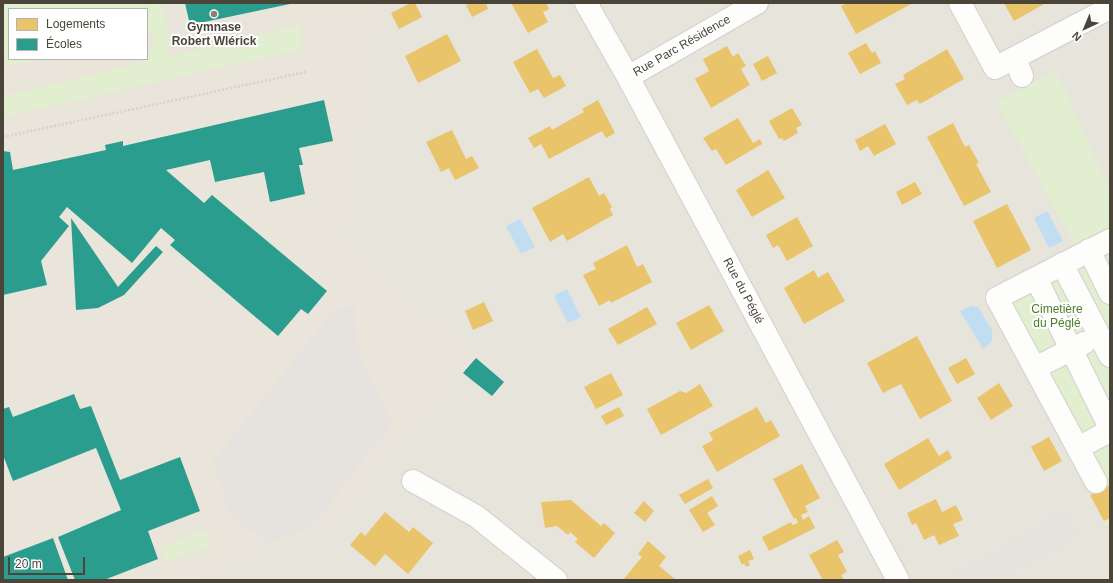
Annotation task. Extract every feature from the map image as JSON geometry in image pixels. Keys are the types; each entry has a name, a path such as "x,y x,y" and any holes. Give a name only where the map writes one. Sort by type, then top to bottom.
{"street":[{"name":"Rue du Péglé","path":"586,3 628,77 898,580"},
{"name":"Rue Parc Résidence","path":"628,77 757,3"},
{"path":"960,3 995,68 1019,67 1110,8"},
{"path":"1097,481 997,298 1110,240"},
{"path":"1089,250 1110,293"},
{"path":"1062,264 1104,332 1110,356"},
{"path":"1036,278 1110,430 1078,448"},
{"path":"1035,368 1104,332"},
{"path":"413,481 476,516 556,580"}],"path":[{"path":"3,137 306,72"}],"shaded area":[{"path":"3,3 1110,3 1110,580 3,580"},
{"path":"3,3 376,3 379,13 378,37 344,239 347,245 411,302 479,354 329,528 191,580 3,580"},
{"path":"354,305 360,356 393,422 310,528 267,544 229,512 213,461 334,310"},
{"path":"1065,512 1077,535 994,580 949,580"}],"green space":[{"path":"3,3 146,3 147,8 8,8 8,60 37,60 7,67 3,51"},
{"path":"147,3 161,3 170,40 168,57 301,25 302,49 3,117 3,96 148,60 148,55 154,45 152,33 148,34 148,11 149,15"},
{"name":"Cimetière du Péglé","path":"1056,71 1110,191 1110,532 983,295 1076,247 996,102"},
{"path":"205,530 211,545 166,562 160,547"}],"water":[{"path":"1047,211 1063,241 1049,248 1034,218"},
{"path":"520,219 535,247 521,254 506,226"},
{"path":"567,289 581,317 568,323 554,296"},
{"path":"971,306 978,307 992,330 992,342 983,349 960,311"}],"building: Logements":[{"path":"411,3 415,3 422,17 399,29 391,13"},
{"path":"471,3 486,3 488,9 472,17 466,5"},
{"path":"511,3 546,3 549,9 543,12 548,22 528,33"},
{"path":"847,3 913,3 856,34 841,6"},
{"path":"1004,3 1046,3 1014,21"},
{"path":"447,34 461,61 418,83 405,56"},
{"path":"866,43 872,53 875,51 881,63 860,74 848,53"},
{"path":"727,46 733,57 738,53 746,66 741,69 750,85 711,108 695,79 709,71 703,59"},
{"path":"537,49 553,78 560,75 566,86 544,98 538,89 530,93 513,62"},
{"path":"947,49 964,79 920,104 917,100 907,105 895,84 905,79 903,75"},
{"path":"768,56 777,73 762,81 753,64"},
{"path":"598,100 615,133 606,138 602,131 549,159 541,144 534,148 528,138 550,126 552,130 584,112 582,109"},
{"path":"792,108 802,125 796,128 798,133 784,141 782,138 779,139 769,121"},
{"path":"738,118 753,143 760,139 762,144 726,165 716,149 712,151 703,138"},
{"path":"953,123 965,147 969,145 979,163 976,164 991,192 964,206 927,137"},
{"path":"885,124 896,144 874,156 868,146 860,151 855,140"},
{"path":"452,130 466,159 472,156 479,168 455,180 449,168 441,172 426,142"},
{"path":"768,170 785,198 752,217 736,190"},
{"path":"589,177 599,196 604,193 612,207 610,209 613,215 567,241 563,234 550,242 532,208"},
{"path":"915,182 922,194 902,205 896,192"},
{"path":"1007,204 1031,250 997,268 973,221"},
{"path":"797,217 813,246 787,261 778,245 773,248 766,235"},
{"path":"627,245 637,267 643,264 652,282 611,303 610,300 599,306 583,275 596,269 593,263"},
{"path":"814,270 818,278 828,272 845,301 804,324 784,288"},
{"path":"484,302 493,321 473,330 465,311"},
{"path":"709,305 724,331 691,350 676,323"},
{"path":"647,307 657,324 618,345 608,329"},
{"path":"917,336 952,401 920,419 901,384 883,393 867,363"},
{"path":"966,358 975,374 957,384 948,368"},
{"path":"611,373 623,395 596,409 584,387"},
{"path":"999,383 1013,406 991,420 977,398"},
{"path":"700,384 713,406 661,435 647,409 680,391 686,393"},
{"path":"619,407 624,416 606,425 601,416"},
{"path":"757,407 766,423 771,420 780,436 717,472 702,446 713,440 709,433"},
{"path":"1049,437 1062,461 1044,471 1031,447"},
{"path":"928,438 939,456 948,450 952,458 899,490 884,464"},
{"path":"802,464 820,498 805,506 808,512 801,515 803,520 809,516 815,528 769,551 762,537 791,522 792,525 798,523 796,518 794,519 773,479"},
{"path":"708,479 713,488 685,504 679,495"},
{"path":"1110,485 1110,518 1104,521 1090,495"},
{"path":"712,496 718,506 707,513 715,525 703,532 689,510"},
{"path":"936,499 942,512 956,505 963,520 953,524 959,536 939,545 934,535 924,540 916,523 912,525 907,513"},
{"path":"571,500 601,526 604,523 615,533 594,558 575,542 578,539 570,532 568,535 557,526 545,528 541,502"},
{"path":"644,501 654,511 645,522 634,513"},
{"path":"385,512 409,532 413,527 433,543 408,574 385,554 375,566 350,545 361,532 365,536"},
{"path":"837,540 844,552 838,555 847,572 841,575 844,580 823,580 809,555"},
{"path":"648,541 666,557 659,566 676,580 623,580 642,557 638,554"},
{"path":"750,550 754,559 748,561 750,565 746,567 744,563 742,565 738,556"}],"building: Écoles":[{"name":"Gymnase Robert Wlérick","path":"185,3 290,3 290,4 190,25"},
{"path":"324,100 333,141 299,148 303,165 299,165 305,194 270,202 264,172 215,182 210,160 166,170 204,203 212,195 327,291 308,314 301,309 278,336 170,245 175,240 161,228 132,263 67,207 59,217 69,226 41,261 47,285 3,295 3,151 10,152 13,170 106,150 105,145 123,141 123,146"},
{"path":"71,218 118,287 156,246 163,252 124,295 98,308 76,310"},
{"path":"476,358 504,382 492,396 463,373"},
{"path":"74,394 80,409 91,406 120,480 180,457 200,511 148,531 158,559 104,580 75,580 58,537 121,510 96,448 13,481 3,455 3,409 9,407 13,417"},
{"path":"53,538 68,580 3,580 3,557"}],"place":[{"name":"Gymnase Robert Wlérick","path":"214,14"}]}
